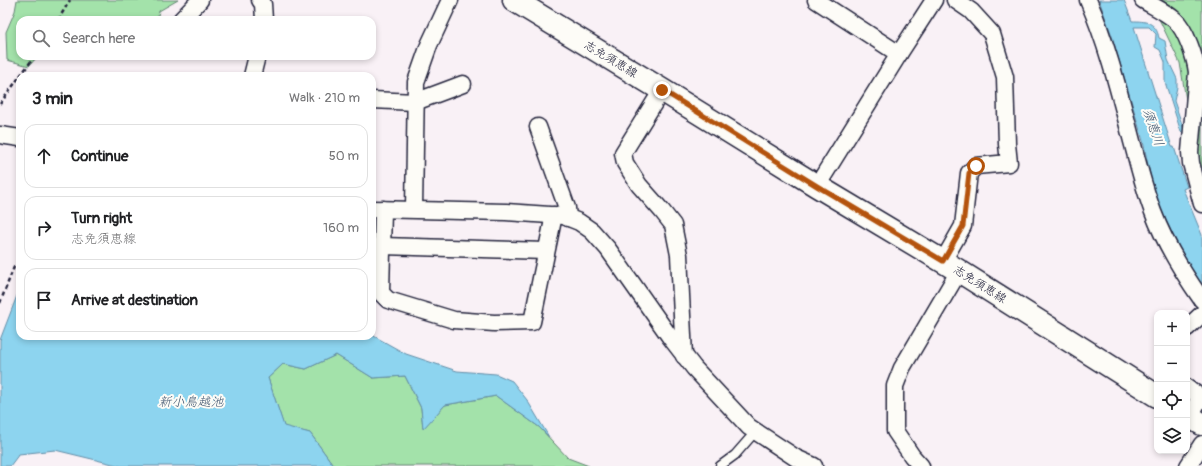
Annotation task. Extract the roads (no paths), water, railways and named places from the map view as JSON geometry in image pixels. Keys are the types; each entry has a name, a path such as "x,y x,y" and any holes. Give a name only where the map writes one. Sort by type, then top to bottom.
{"main road":[{"name":"志免須恵線","path":"514,0 817,186 951,266 1154,394"}],"street":[{"path":"185,16 200,0"},
{"path":"260,0 267,16"},
{"path":"414,209 416,82 429,45 450,0"},
{"path":"816,0 899,54"},
{"path":"817,186 934,0"},
{"path":"921,466 912,456 895,430 895,386 902,368 951,266 963,226 969,173 976,166 1009,163 1005,77 992,34 971,11 956,0"},
{"path":"1088,0 1096,17 1117,83 1144,185 1153,213 1170,249 1202,300"},
{"path":"1143,0 1175,20 1182,29 1196,61 1197,72 1190,152 1191,163 1202,204"},
{"path":"376,100 415,102 463,84"},
{"path":"662,90 623,153 625,163 632,174 673,225 679,255 684,356"},
{"path":"538,127 567,208 561,217 546,251 532,322 494,323 454,320 388,300 381,293 382,246 377,209 506,212 561,217 579,222 592,231 608,249 684,356 749,427 796,458 814,466"},
{"path":"0,135 16,137"},
{"path":"382,246 546,251"},
{"path":"1190,325 1202,314"},
{"path":"1190,389 1201,396 1193,419"},
{"path":"1188,466 1202,444"}],"lane":[{"path":"720,466 735,455 756,431"}],"water":[{"name":"須恵川","path":"1099,0 1124,0 1132,21 1142,21 1150,24 1158,33 1159,38 1165,41 1168,60 1177,79 1174,101 1184,130 1183,134 1181,132 1165,82 1165,62 1160,50 1155,47 1156,34 1149,27 1134,27 1172,147 1174,147 1187,187 1183,189 1202,235 1202,286 1189,269 1155,198 1143,141 1112,36"},
{"name":"新小鳥越池","path":"16,298 16,340 376,340 376,337 406,354 457,371 496,374 512,381 527,400 549,437 539,427 496,396 445,405 423,429 421,408 405,376 373,378 336,355 306,369 283,364 268,378 284,426 310,433 334,466 121,466 55,450 19,454 10,466 0,466 0,340"}]}
